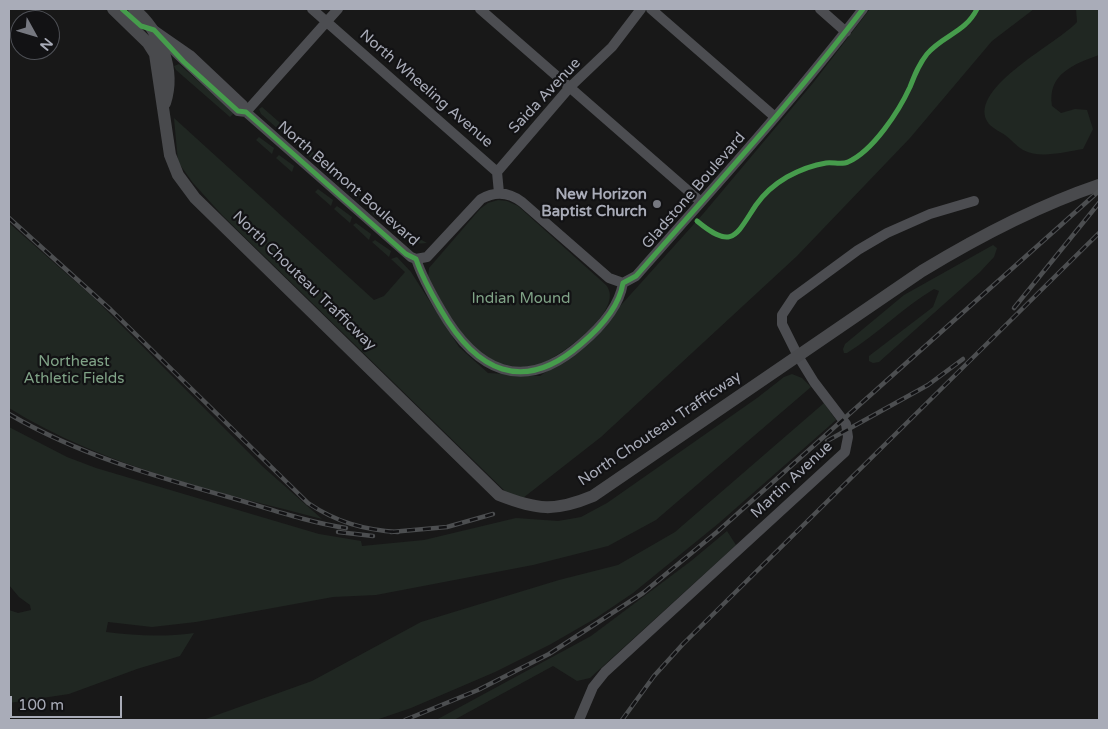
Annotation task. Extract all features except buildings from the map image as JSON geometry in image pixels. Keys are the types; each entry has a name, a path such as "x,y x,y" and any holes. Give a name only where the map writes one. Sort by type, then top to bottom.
{"main road":[{"name":"North Chouteau Trafficway","path":"113,9 148,43 155,54 159,92 170,155 178,175 195,198 499,495 516,502 548,509 570,506 593,496 922,271 970,242 1067,196 1099,185"},
{"name":"North Belmont Boulevard","path":"122,9 141,26 154,30"},
{"name":"North Belmont Boulevard","path":"134,9 154,30"},
{"name":"North Chouteau Trafficway","path":"154,30 164,55 167,77 167,96 163,108"}],"street":[{"name":"North Wheeling Avenue","path":"312,9 497,172"},
{"path":"246,112 338,9"},
{"path":"480,9 701,202"},
{"name":"Saida Avenue","path":"497,172 570,88 612,47 641,9"},
{"path":"651,9 775,117"},
{"path":"820,9 846,32"},
{"name":"Gladstone Boulevard","path":"623,283 636,276 701,202 775,117 863,9"},
{"name":"North Belmont Boulevard","path":"154,30 243,105 246,112 406,254 416,259 422,277 446,318 470,350 486,363 503,371 535,371 562,359 592,335 620,298 623,283"},
{"path":"167,77 174,63 187,59"},
{"path":"497,172 499,193"},
{"path":"416,259 422,259 432,254 480,199 499,193 517,198 609,278 623,283"},
{"name":"Martin Avenue","path":"579,720 593,687 605,672 845,452 848,436 846,424 814,382 782,324 782,315 794,297 858,250 887,233 930,214 974,201"}],"green space":[{"path":"870,9 1034,9 992,41 910,138 797,256 601,437 523,498 508,494 222,215 193,183 178,162 174,118 374,300 384,296 405,272 391,259 397,257 411,272 459,347 488,373 540,376 585,345 703,214 813,83"},
{"path":"1076,9 1099,9 1099,55 1080,62 1058,78 1052,95 1052,106 1061,113 1075,109 1087,110 1093,129 1083,149 1052,154 1030,153 1020,148 990,125 987,121 985,108 991,94 1003,80 1019,66 1068,31 1077,22"},
{"path":"179,64 234,113 230,117 176,70 174,66"},
{"path":"262,107 361,194 357,199 261,114 259,109"},
{"path":"259,137 274,148 272,154 256,140"},
{"path":"279,155 294,166 292,172 276,158"},
{"path":"318,189 333,200 331,206 315,192"},
{"path":"365,192 376,202 369,209 358,200"},
{"name":"Indian Mound","path":"498,200 507,201 518,206 606,285 610,295 607,306 590,330 552,358 529,367 500,363 478,350 461,332 428,278 429,268 480,209 488,203"},
{"path":"376,205 380,205 384,211 380,217 376,217 372,213 372,209"},
{"path":"337,206 352,217 350,223 334,209"},
{"path":"387,212 416,237 427,243 413,242 401,237 381,219"},
{"name":"Northeast Athletic Fields","path":"9,223 94,298 262,466 322,519 201,487 122,462 45,429 9,408"},
{"path":"356,223 371,234 369,240 353,225"},
{"path":"375,240 391,251 389,257 372,242"},
{"path":"993,245 997,248 994,257 980,272 879,362 873,363 869,361 869,356 933,307 939,291 934,289 923,296 858,346 844,353 845,344 904,295"},
{"path":"792,374 802,378 811,387 656,520 608,546 533,565 376,595 333,597 196,622 152,627 108,622 106,632 150,636 194,633 180,656 137,669 69,694 9,703 9,610 18,613 31,610 30,605 19,597 9,585 9,427 67,457 96,468 319,534 361,541 362,546 424,540 516,518 558,521 581,517 607,503 784,377"},
{"path":"824,403 836,420 719,523 633,593 596,618 551,644 495,672 411,708 376,720 203,720 312,681 421,622 559,580 618,565 675,532"},
{"path":"727,531 736,545 590,678 577,681 553,666 454,720 436,720 591,636 691,561"}],"railway":[{"path":"405,720 478,690 549,654 643,593 717,532 1099,191"},
{"path":"1014,308 1099,203"},
{"path":"9,218 111,310 308,503 329,515 351,524 398,532"},
{"path":"622,720 654,676 683,644 1099,233"},
{"path":"827,441 928,385 963,359"},
{"path":"9,414 62,441 118,463 289,515 346,528"},
{"path":"391,532 447,527 493,514"},
{"path":"338,532 373,536"}],"cycle path":[{"path":"122,9 141,26 154,30 184,62 238,111 246,112 406,254 416,259 427,285 441,310 469,348 485,361 502,369 520,372 540,369 560,360 595,331 613,309 623,283 636,276 723,177 808,78 863,9"},
{"path":"697,221 719,235 732,236 738,231 762,197 783,180 811,167 826,163 846,163 857,157 876,140 892,118 905,97 919,65 927,54 940,42 960,29 977,9"}],"place":[{"name":"New Horizon Baptist Church","path":"657,204"}]}
